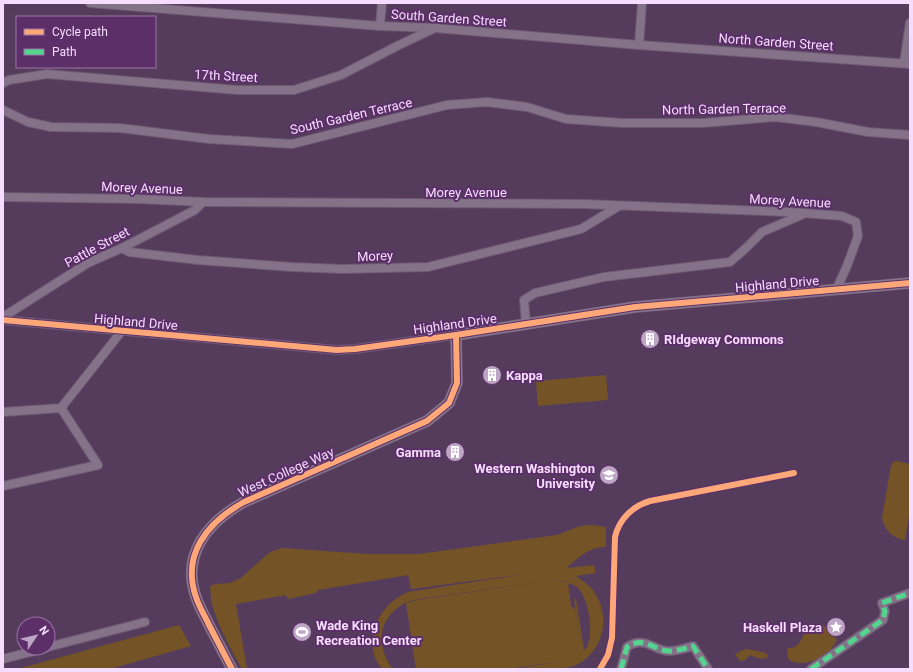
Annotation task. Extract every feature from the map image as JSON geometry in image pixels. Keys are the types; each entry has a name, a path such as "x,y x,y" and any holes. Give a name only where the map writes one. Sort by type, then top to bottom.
{"street":[{"name":"South Garden Street","path":"90,3 127,4 380,26 435,28 639,45"},
{"path":"380,26 382,3"},
{"path":"639,45 642,3"},
{"path":"907,64 910,23"},
{"name":"17th Street","path":"3,83 9,80 47,74 237,90 294,90 341,75 435,28"},
{"name":"North Garden Street","path":"639,45 907,64"},
{"name":"South Garden Terrace","path":"3,110 28,122 51,127 120,128 209,139 292,144 447,105 480,103 527,107 566,119 634,123"},
{"name":"North Garden Terrace","path":"634,123 703,123 775,117 816,122 868,132 910,135"},
{"name":"Morey Avenue","path":"3,197 139,199 202,202 620,206 806,213 842,216 856,222 858,236 836,290"},
{"name":"Pattle Street","path":"3,318 88,263 122,248 195,210 202,202"},
{"name":"Morey","path":"122,248 129,252 198,260 292,267 342,269 428,267 581,230 620,206"},
{"path":"526,324 524,300 534,293 604,277 730,262 762,232 806,213"},
{"name":"Highland Drive","path":"3,318 121,332 337,350 355,349 456,335 635,307 910,283"},
{"path":"3,412 61,408 121,332"},
{"name":"West College Way","path":"232,669 200,607 193,587 192,576 195,555 204,536 226,514 244,502 427,421 449,403 457,383 456,335"},
{"path":"3,486 98,464 61,408"},
{"path":"811,669 883,620 885,612 882,603 910,593"},
{"path":"56,646 145,622"},
{"path":"621,669 627,647 640,643 648,644 666,651 693,646 708,669"},
{"path":"3,659 16,656"}],"shaded area":[{"path":"606,375 608,400 538,406 536,381"},
{"path":"897,461 910,464 910,511 905,540 889,533 882,517 891,466 893,462"},
{"path":"592,525 606,527 606,547 600,547 589,551 566,568 594,565 596,573 576,576 586,583 592,590 600,602 603,612 602,633 598,643 593,652 576,665 562,669 515,669 564,661 508,669 416,669 406,603 551,580 420,599 405,603 389,616 382,633 383,651 393,669 382,669 375,658 373,638 375,628 384,610 399,597 408,592 524,574 411,589 408,575 318,590 316,593 288,599 286,595 236,604 247,669 242,669 221,629 211,602 210,586 230,583 241,578 270,552 282,548 368,554 419,554 557,535 580,526","holes":["568,583 576,586 580,591 584,598 589,615 589,641 587,648 582,651 584,649 576,599 574,599 580,641 575,609 571,606"]},
{"path":"822,624 837,640 831,649 819,658 809,662 799,663 789,660 787,654 788,648 796,646 809,629"},
{"path":"179,625 191,646 110,669 17,669"},
{"path":"747,649 766,653 768,656 761,659 750,655 745,660 740,661 735,654"}],"marked path":[{"path":"811,669 883,620 885,611 882,603 910,593"},
{"path":"621,669 627,647 639,643 649,644 659,649 669,651 693,646 708,669"}],"cycle path":[{"path":"3,320 337,350 355,349 456,335 635,307 910,283"},
{"path":"232,669 200,608 192,581 192,567 195,553 201,541 219,519 244,502 427,421 449,403 457,383 456,335"},
{"path":"600,669 608,655 612,638 615,537 623,519 638,506 650,501 794,473"}],"place":[{"name":"RIdgeway Commons","path":"650,339"},
{"name":"Kappa","path":"492,375"},
{"name":"Gamma","path":"455,452"},
{"name":"Western Washington University","path":"609,475"},
{"name":"Haskell Plaza","path":"836,627"},
{"name":"Wade King Recreation Center","path":"302,632"}]}
